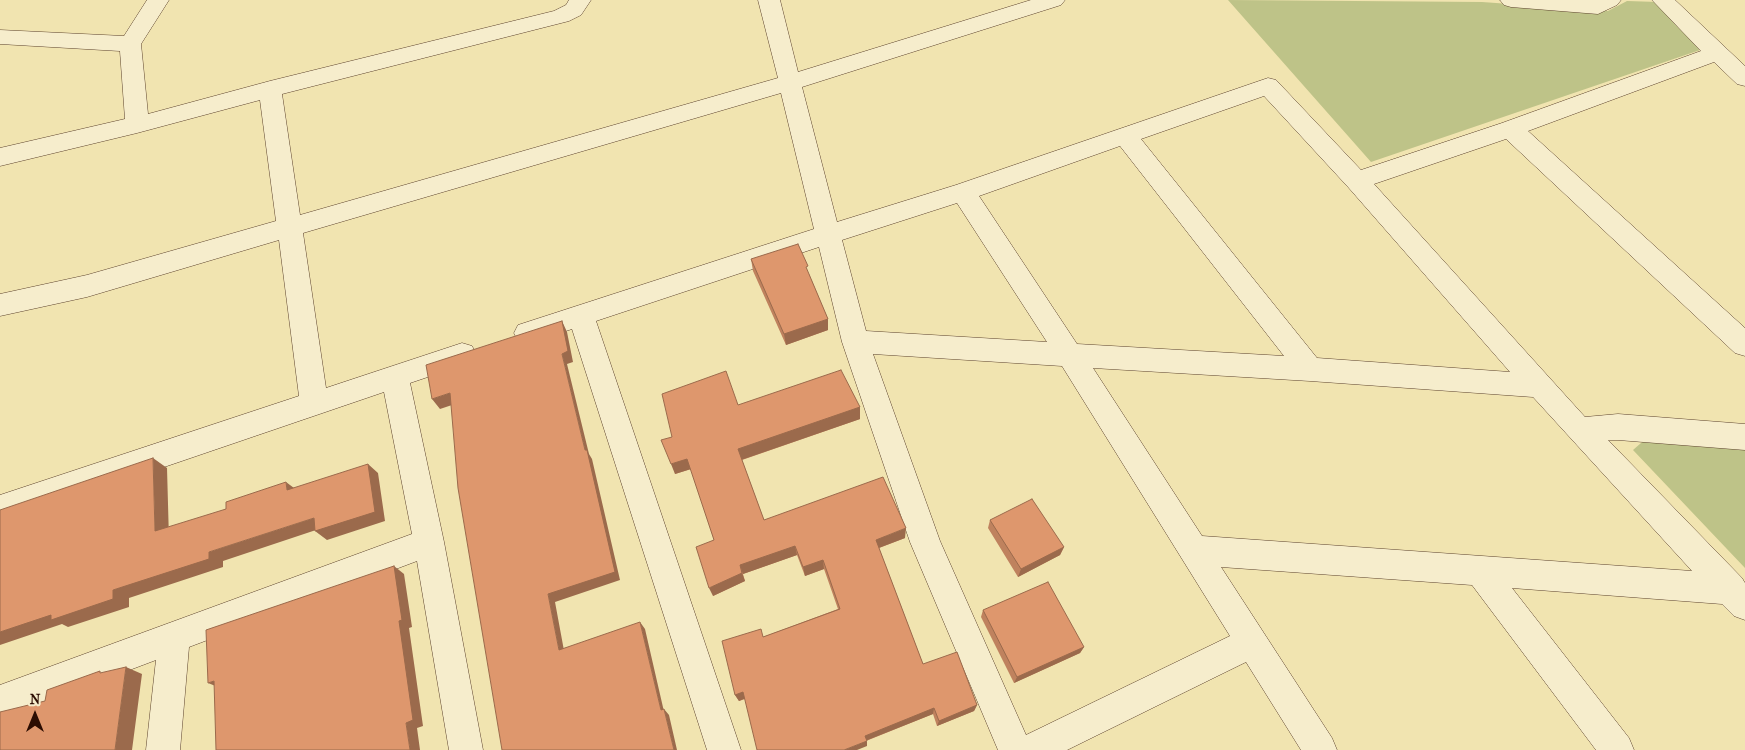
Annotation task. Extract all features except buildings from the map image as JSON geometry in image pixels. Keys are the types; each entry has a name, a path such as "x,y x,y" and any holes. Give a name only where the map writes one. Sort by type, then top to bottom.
{"street":[{"path":"137,124 130,44 158,0"},
{"path":"0,157 561,16 574,10 580,0"},
{"path":"769,0 855,342 925,542 1015,750"},
{"path":"1511,0 1598,7 1610,0"},
{"path":"1664,0 1745,78"},
{"path":"0,305 87,286 789,83 1046,1"},
{"path":"0,37 130,44"},
{"path":"1357,181 1510,129 1717,53"},
{"path":"0,509 314,402 963,192 1126,137 1268,86 1357,181 1579,430 1738,597"},
{"path":"270,89 314,402"},
{"path":"1510,129 1745,345"},
{"path":"1126,137 1310,369"},
{"path":"963,192 1070,355 1320,750"},
{"path":"581,315 724,750"},
{"path":"855,342 1310,369 1540,386"},
{"path":"395,376 429,542 466,750"},
{"path":"1579,430 1618,427 1745,437"},
{"path":"0,702 429,542"},
{"path":"1193,550 1479,570 1738,597"},
{"path":"1479,570 1617,750"},
{"path":"163,750 174,637"},
{"path":"1032,750 1252,642"}],"green space":[{"path":"1228,0 1482,2 1608,11 1627,1 1658,2 1703,49 1371,162"},
{"path":"1649,436 1745,442 1745,568 1633,450"}]}
